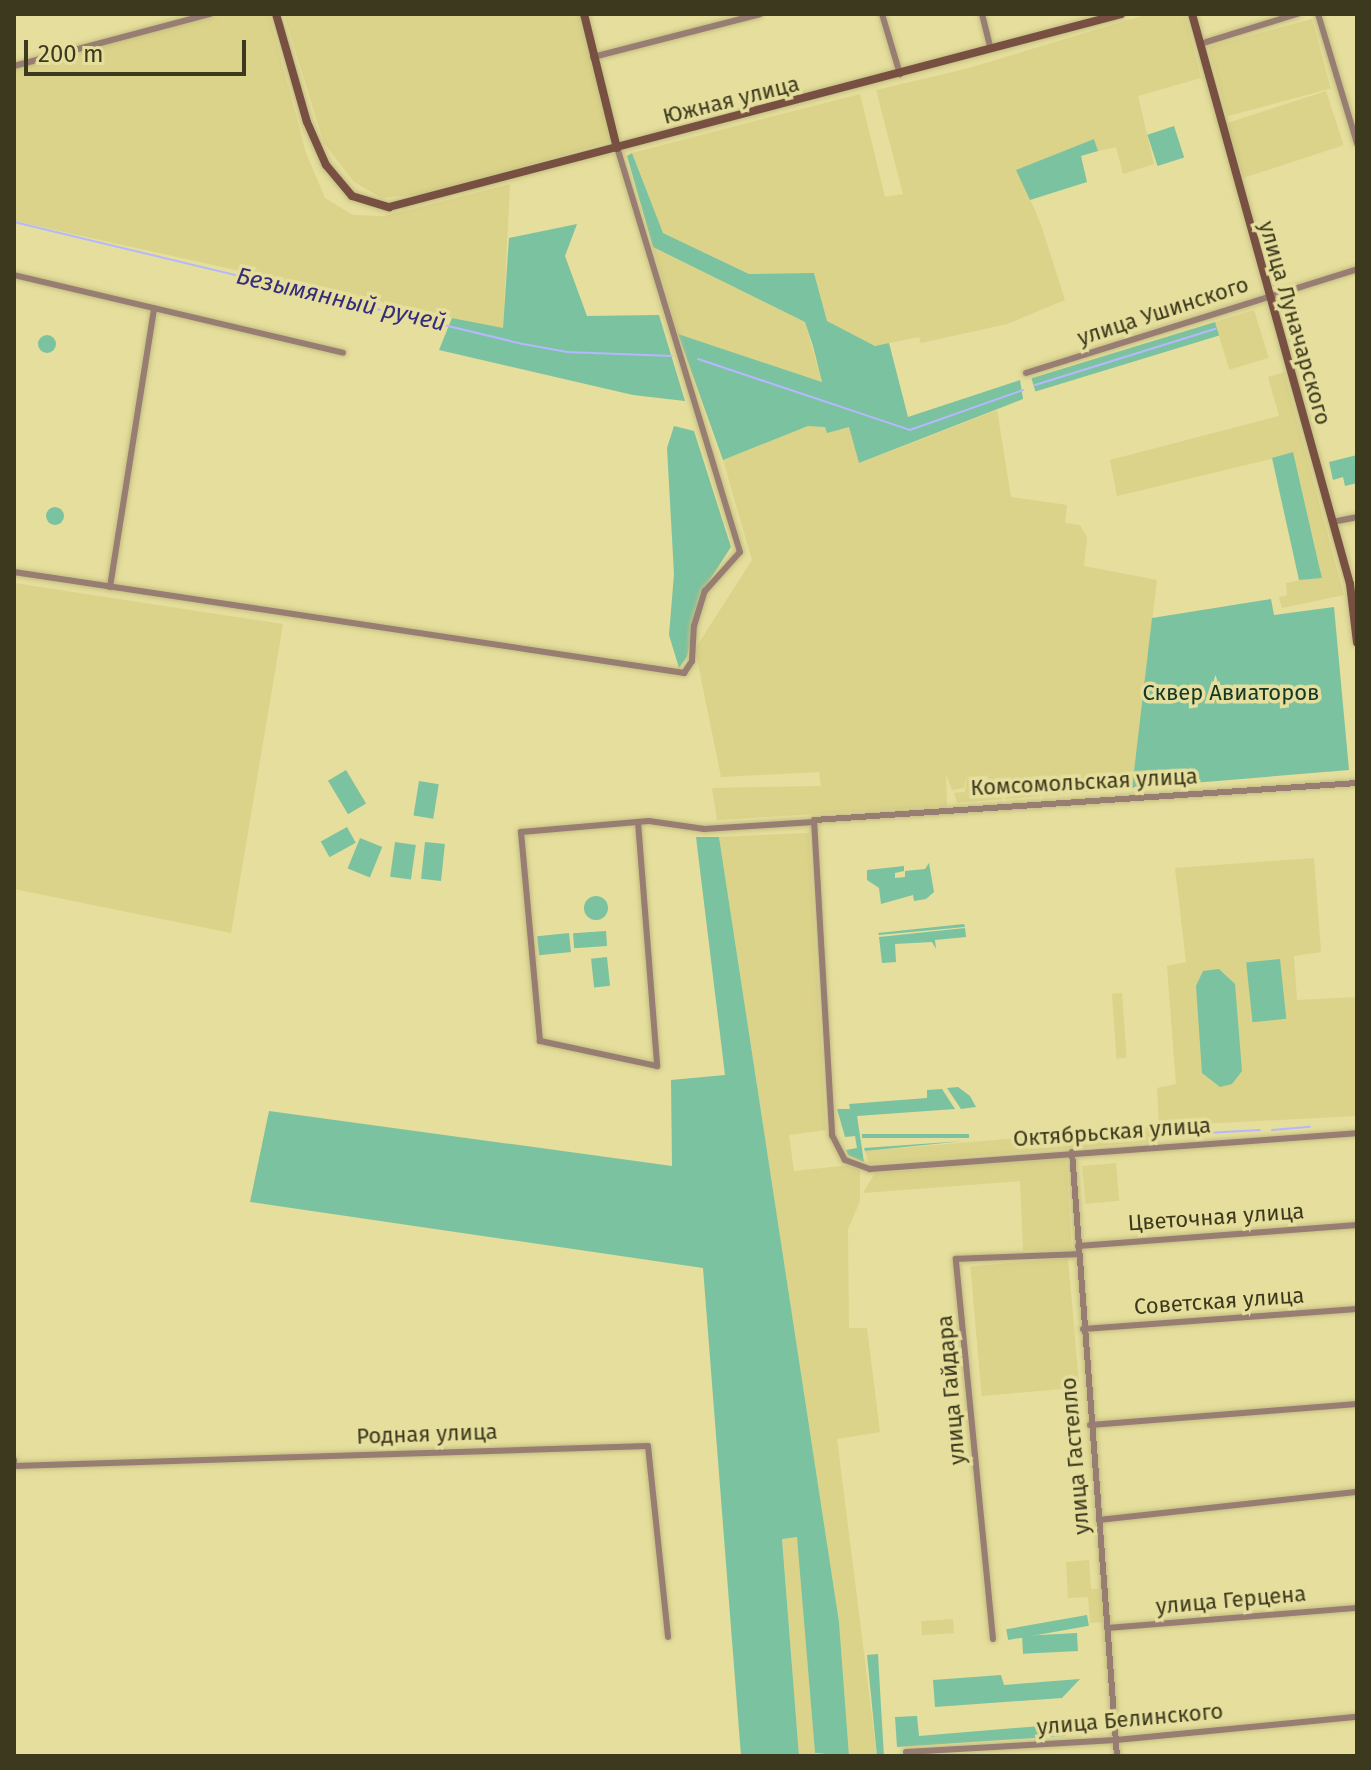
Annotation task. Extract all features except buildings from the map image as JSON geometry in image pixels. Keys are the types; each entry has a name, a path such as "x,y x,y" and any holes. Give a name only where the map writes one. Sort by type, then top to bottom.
{"street":[{"path":"14,66 210,14"},
{"name":"Южная улица","path":"276,14 316,147 352,196 376,207 402,205 1121,14"},
{"path":"14,572 684,673 692,661 694,626 705,591 740,552 617,148 584,14"},
{"path":"593,57 760,14"},
{"path":"882,14 900,74"},
{"path":"982,14 991,50"},
{"name":"улица Луначарского","path":"1192,14 1350,584 1357,643"},
{"path":"1200,44 1297,14"},
{"path":"1318,14 1357,143"},
{"name":"улица Ушинского","path":"1026,373 1357,269"},
{"path":"14,275 343,353"},
{"path":"110,587 154,308"},
{"path":"1332,522 1357,517"},
{"name":"Комсомольская улица","path":"638,822 657,1066 540,1041 521,832 638,822 704,829 1357,783"},
{"name":"Октябрьская улица","path":"814,821 832,1135 845,1160 870,1169 1357,1133"},
{"name":"улица Гастелло","path":"1072,1152 1117,1756"},
{"name":"Цветочная улица","path":"1078,1246 1357,1225"},
{"name":"улица Гайдара","path":"993,1639 956,1259 1079,1254"},
{"name":"Советская улица","path":"1083,1329 1357,1309"},
{"path":"1090,1425 1357,1404"},
{"name":"Родная улица","path":"14,1463 648,1446 653,1455 668,1637"},
{"path":"1099,1520 1357,1492"},
{"name":"улица Герцена","path":"1107,1628 1357,1608"},
{"name":"улица Белинского","path":"906,1752 1116,1740 1357,1717"}],"shaded area":[{"path":"222,14 269,14 306,153 325,198 353,215 384,216 510,184 503,329 14,221 14,69"},
{"path":"284,14 582,14 612,141 431,193 382,198 354,182 324,143"},
{"path":"1148,14 1185,14 1201,78 1138,96 1154,164 1123,174 1116,147 1098,151 1094,139 1017,170 1040,222 1065,300 1007,324 921,343 919,337 875,346 827,321 814,273 749,274 663,233 632,153 860,94 885,197 903,194 876,90 969,68"},
{"path":"1312,19 1331,89 1227,116 1209,47"},
{"path":"1326,91 1344,145 1244,178 1226,123"},
{"path":"653,247 805,322 822,382 678,334"},
{"path":"1254,310 1269,358 1229,370 1215,322"},
{"path":"1284,372 1344,595 1282,608 1279,597 1287,595 1286,583 1311,578 1283,456 1117,496 1110,460 1279,416 1268,377"},
{"path":"997,410 1011,497 1067,505 1065,523 1080,525 1087,537 1084,566 1157,580 1132,788 957,803 954,793 965,792 967,774 964,788 952,790 946,774 947,806 717,820 712,788 821,786 819,772 721,777 695,649 752,560 723,460 808,426 849,426 860,463"},
{"path":"14,583 283,624 231,933 14,889"},
{"path":"809,833 826,1130 789,1135 794,1171 860,1164 860,1201 848,1229 849,1328 867,1328 880,1432 837,1439 877,1756 849,1756 839,1622 719,837"},
{"path":"1314,858 1321,952 1294,956 1297,1000 1357,997 1357,1116 1160,1126 1160,1141 869,1164 865,1151 1159,1126 1157,1088 1176,1084 1167,966 1186,962 1175,868"},
{"path":"1122,993 1127,1058 1117,1059 1112,994"},
{"path":"1066,1157 1072,1251 1023,1250 1020,1181 863,1193 875,1173"},
{"path":"1116,1163 1119,1201 1085,1204 1082,1166"},
{"path":"1068,1258 1079,1388 982,1396 970,1267"},
{"path":"798,1537 816,1756 799,1756 782,1538"},
{"path":"1089,1560 1091,1589 1101,1589 1105,1622 1090,1623 1088,1597 1068,1598 1066,1562"},
{"path":"953,1619 954,1633 922,1635 921,1621"}],"green space":[{"path":"1174,126 1184,157 1158,166 1147,135"},
{"path":"1094,139 1098,151 1081,156 1087,182 1030,200 1016,170"},
{"path":"632,153 663,233 749,274 814,273 827,321 875,346 889,343 908,417 1020,380 1023,399 859,463 849,427 827,433 825,427 808,426 723,460 678,334 822,382 813,346 805,322 653,247 627,156"},
{"path":"577,224 565,256 587,316 659,315 685,401 633,395 439,350 452,318 503,328 509,238"},
{"path":"1215,322 1219,335 1035,392 1031,378"},
{"path":"47,335 54,337 54,351 47,353 40,351 38,344 40,337"},
{"path":"674,426 694,431 731,547 700,595 687,657 679,668 669,635 674,574 667,448"},
{"path":"1293,452 1322,578 1299,580 1272,458"},
{"path":"1357,455 1357,483 1345,486 1343,477 1333,480 1329,462"},
{"path":"55,507 64,516 55,525 46,516"},
{"name":"Сквер Авиаторов","path":"1271,599 1274,615 1334,607 1349,770 1132,788 1152,618"},
{"path":"346,770 366,803 348,814 328,781"},
{"path":"419,781 439,784 433,819 414,816"},
{"path":"347,827 356,843 329,857 321,842"},
{"path":"696,837 719,837 839,1622 849,1756 815,1753 797,1537 782,1539 799,1756 741,1756 703,1268 250,1202 269,1111 672,1166 671,1080 725,1075"},
{"path":"360,838 382,847 370,878 348,869"},
{"path":"395,842 416,845 411,880 390,877"},
{"path":"425,842 445,844 441,881 421,879"},
{"path":"929,863 934,892 926,899 914,901 913,895 881,904 879,888 867,880 867,870 904,866 904,871 895,873 895,878 905,877 905,871 925,869"},
{"path":"596,896 604,900 608,908 604,916 596,920 588,916 584,908 588,900"},
{"path":"964,924 965,927 878,933"},
{"path":"965,928 966,937 935,940 936,949 932,942 895,944 896,962 882,963 879,937"},
{"path":"606,931 607,946 574,948 573,933"},
{"path":"569,933 571,952 539,955 537,936"},
{"path":"607,957 610,986 594,988 591,959"},
{"path":"1280,959 1286,1019 1252,1022 1246,963"},
{"path":"1219,969 1235,984 1242,1071 1232,1084 1220,1087 1202,1073 1196,986 1203,971"},
{"path":"958,1087 970,1096 976,1107 961,1109 947,1088"},
{"path":"942,1089 955,1109 857,1116 864,1162 848,1155 846,1150 857,1148 855,1136 845,1137 837,1109 850,1109 849,1104 927,1098 927,1090"},
{"path":"862,1134 969,1134 969,1138 862,1138"},
{"path":"964,1141 865,1151 864,1148"},
{"path":"1087,1615 1089,1626 1008,1640 1006,1629"},
{"path":"1077,1633 1078,1651 1023,1654 1022,1636"},
{"path":"878,1654 884,1756 877,1756 867,1655"},
{"path":"1001,1675 1004,1685 1080,1679 1062,1698 935,1707 933,1680"},
{"path":"917,1716 919,1736 1065,1724 1066,1736 897,1747 895,1717"}],"waterway":[{"name":"Безымянный ручей","path":"14,222 523,344 567,352 672,356"},
{"path":"1035,385 1215,329"},
{"name":"Безымянный ручей","path":"698,359 910,430 1023,390"},
{"path":"1272,1130 1310,1127"},
{"path":"1169,1135 1260,1130"}]}
